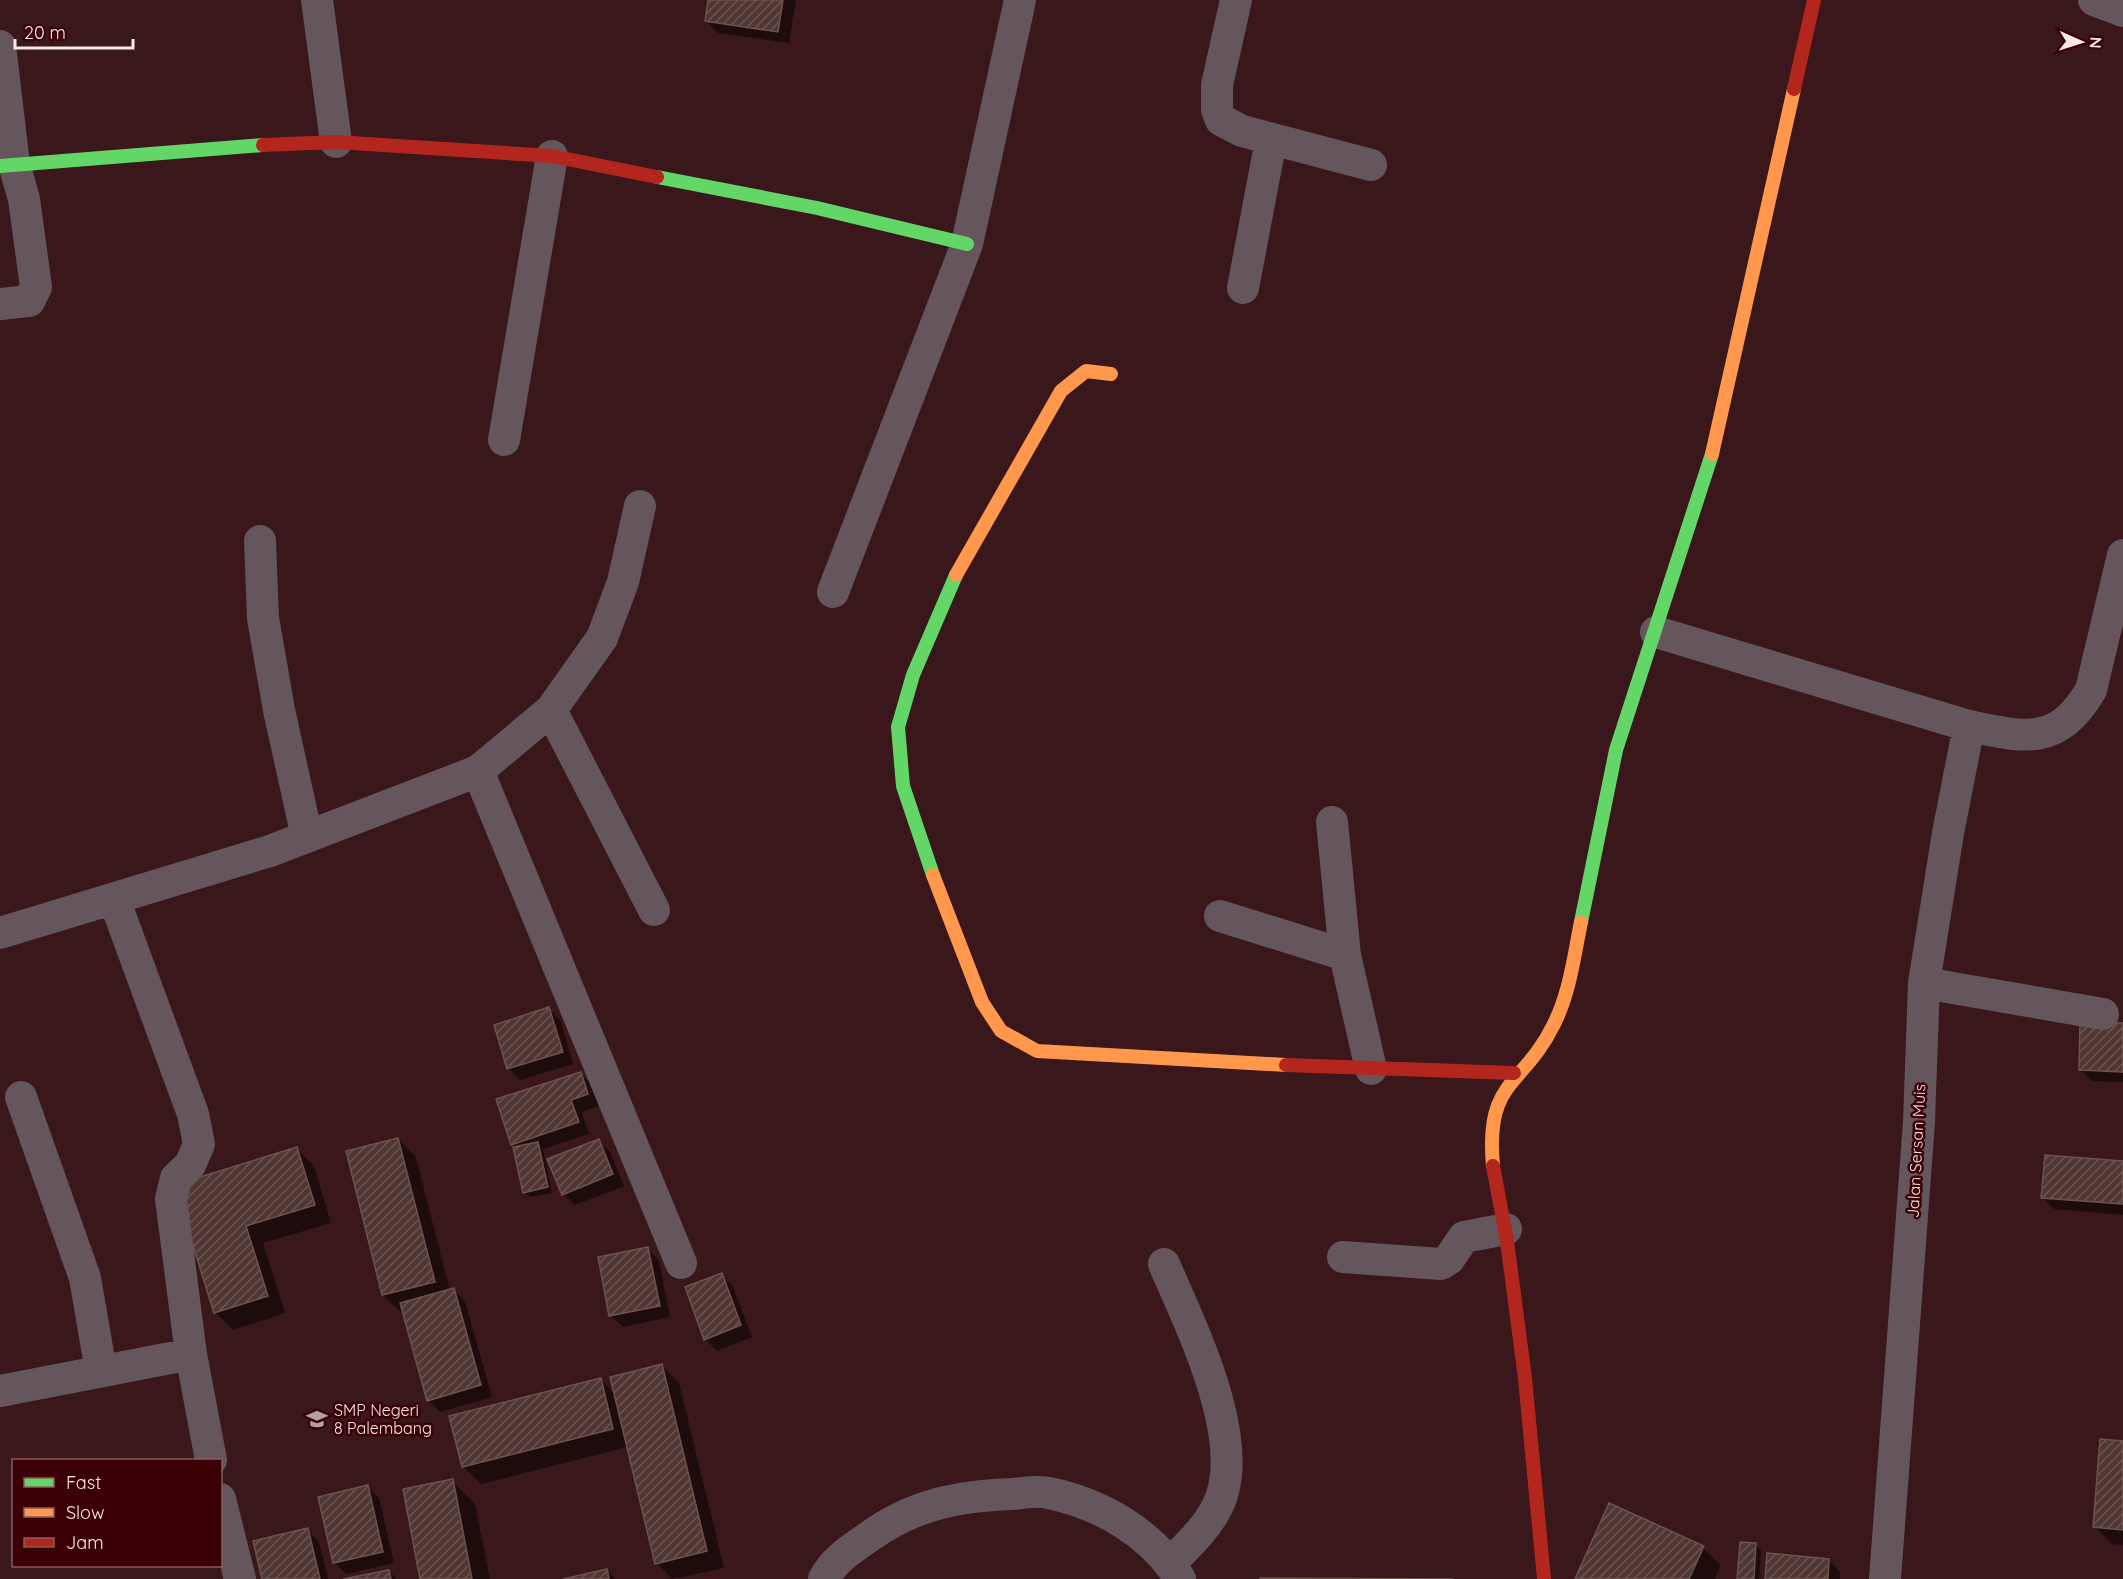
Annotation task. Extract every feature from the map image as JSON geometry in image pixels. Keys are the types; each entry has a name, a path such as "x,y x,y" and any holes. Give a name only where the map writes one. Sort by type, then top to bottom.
{"street":[{"path":"317,0 336,142"},
{"path":"833,592 967,244 1020,0"},
{"path":"1236,0 1219,69 1216,110 1221,120 1230,127 1271,140 1371,165"},
{"path":"1544,1579 1532,1422 1491,1133 1494,1112 1503,1089 1514,1073 1539,1048 1552,1029 1565,999 1616,750 1712,455 1814,0"},
{"path":"2094,0 2123,11"},
{"path":"0,46 7,165 24,199 36,287 29,301 0,304"},
{"path":"1243,288 1271,140"},
{"path":"7,165 235,146 336,142 552,156 817,208 967,244"},
{"path":"504,440 552,156"},
{"path":"1111,374 1086,371 1061,392 949,588 913,675 898,727 903,786 961,954 982,1002 1001,1031 1037,1051 1371,1069 1514,1073"},
{"path":"1,925 114,899 307,837 478,771 551,710 602,638 610,622 622,582 640,506"},
{"path":"260,541 263,618 279,710 307,837"},
{"path":"1656,632 1970,726 2025,735 2046,732 2065,725 2080,709 2091,690 2123,555"},
{"path":"551,710 654,910"},
{"name":"Jalan Sersan Muis","path":"1886,1579 1919,1122 1924,983 1948,833 1970,726"},
{"path":"478,771 681,1263"},
{"path":"1332,822 1345,955 1371,1069"},
{"path":"114,899 193,1114 199,1144 190,1165 176,1178 171,1199 191,1354 211,1459"},
{"path":"1220,916 1345,955"},
{"path":"1924,983 2103,1014"},
{"path":"21,1097 85,1278 101,1371"},
{"path":"1343,1257 1441,1264 1449,1260 1464,1237 1506,1229"},
{"path":"824,1579 841,1556 895,1518 965,1496 1048,1492 1105,1510 1131,1528 1175,1571 1217,1507 1226,1480 1227,1459 1224,1433 1205,1358 1164,1264"},
{"path":"0,1391 191,1354"},
{"path":"222,1507 240,1579"}],"building":[{"path":"708,0 783,0 778,32 705,21"},
{"path":"549,1007 563,1052 507,1069 494,1025"},
{"path":"2080,1022 2123,1023 2123,1072 2079,1070"},
{"path":"581,1072 588,1094 571,1100 579,1122 511,1145 496,1099"},
{"path":"398,1138 435,1282 382,1295 346,1151"},
{"path":"599,1139 613,1174 562,1195 547,1159"},
{"path":"538,1142 548,1187 523,1193 513,1147"},
{"path":"297,1147 315,1205 246,1226 268,1296 214,1313 174,1185"},
{"path":"2045,1155 2123,1161 2123,1204 2041,1198"},
{"path":"648,1247 660,1306 609,1316 598,1257"},
{"path":"722,1273 741,1325 704,1340 685,1287"},
{"path":"454,1288 481,1385 427,1401 400,1303"},
{"path":"662,1364 707,1551 655,1564 610,1377"},
{"path":"601,1378 613,1429 462,1467 449,1416"},
{"path":"2100,1439 2123,1441 2123,1530 2093,1527"},
{"path":"453,1479 472,1579 420,1579 403,1489"},
{"path":"368,1485 383,1552 333,1563 318,1497"},
{"path":"1609,1503 1704,1546 1689,1579 1575,1579"},
{"path":"308,1528 320,1579 262,1579 253,1541"},
{"path":"1740,1542 1756,1543 1754,1579 1737,1579"},
{"path":"1767,1553 1829,1559 1828,1579 1765,1579"},
{"path":"607,1569 609,1579 563,1579"},
{"path":"389,1570 391,1579 343,1579"},
{"path":"1260,1578 1454,1579 1260,1579"}],"traffic: fast":[{"path":"0,166 263,145"},
{"path":"657,177 817,208 967,244"},
{"path":"1581,922 1616,750 1712,454"},
{"path":"933,875 903,786 898,727 913,675 956,575"}],"traffic: slow":[{"path":"1712,454 1794,89"},
{"path":"956,575 1061,391 1086,371 1111,374"},
{"path":"933,875 982,1002 1001,1031 1037,1051 1286,1065"},
{"path":"1493,1166 1492,1137 1495,1116 1501,1099 1542,1045 1554,1024 1568,987 1581,922"}],"traffic: jam":[{"path":"1794,89 1814,0"},
{"path":"263,145 336,142 552,156 657,177"},
{"path":"1286,1065 1514,1073"},
{"path":"1493,1166 1507,1241 1525,1378 1544,1579"}],"place":[{"name":"SMP Negeri 8 Palembang","path":"317,1419"}]}
